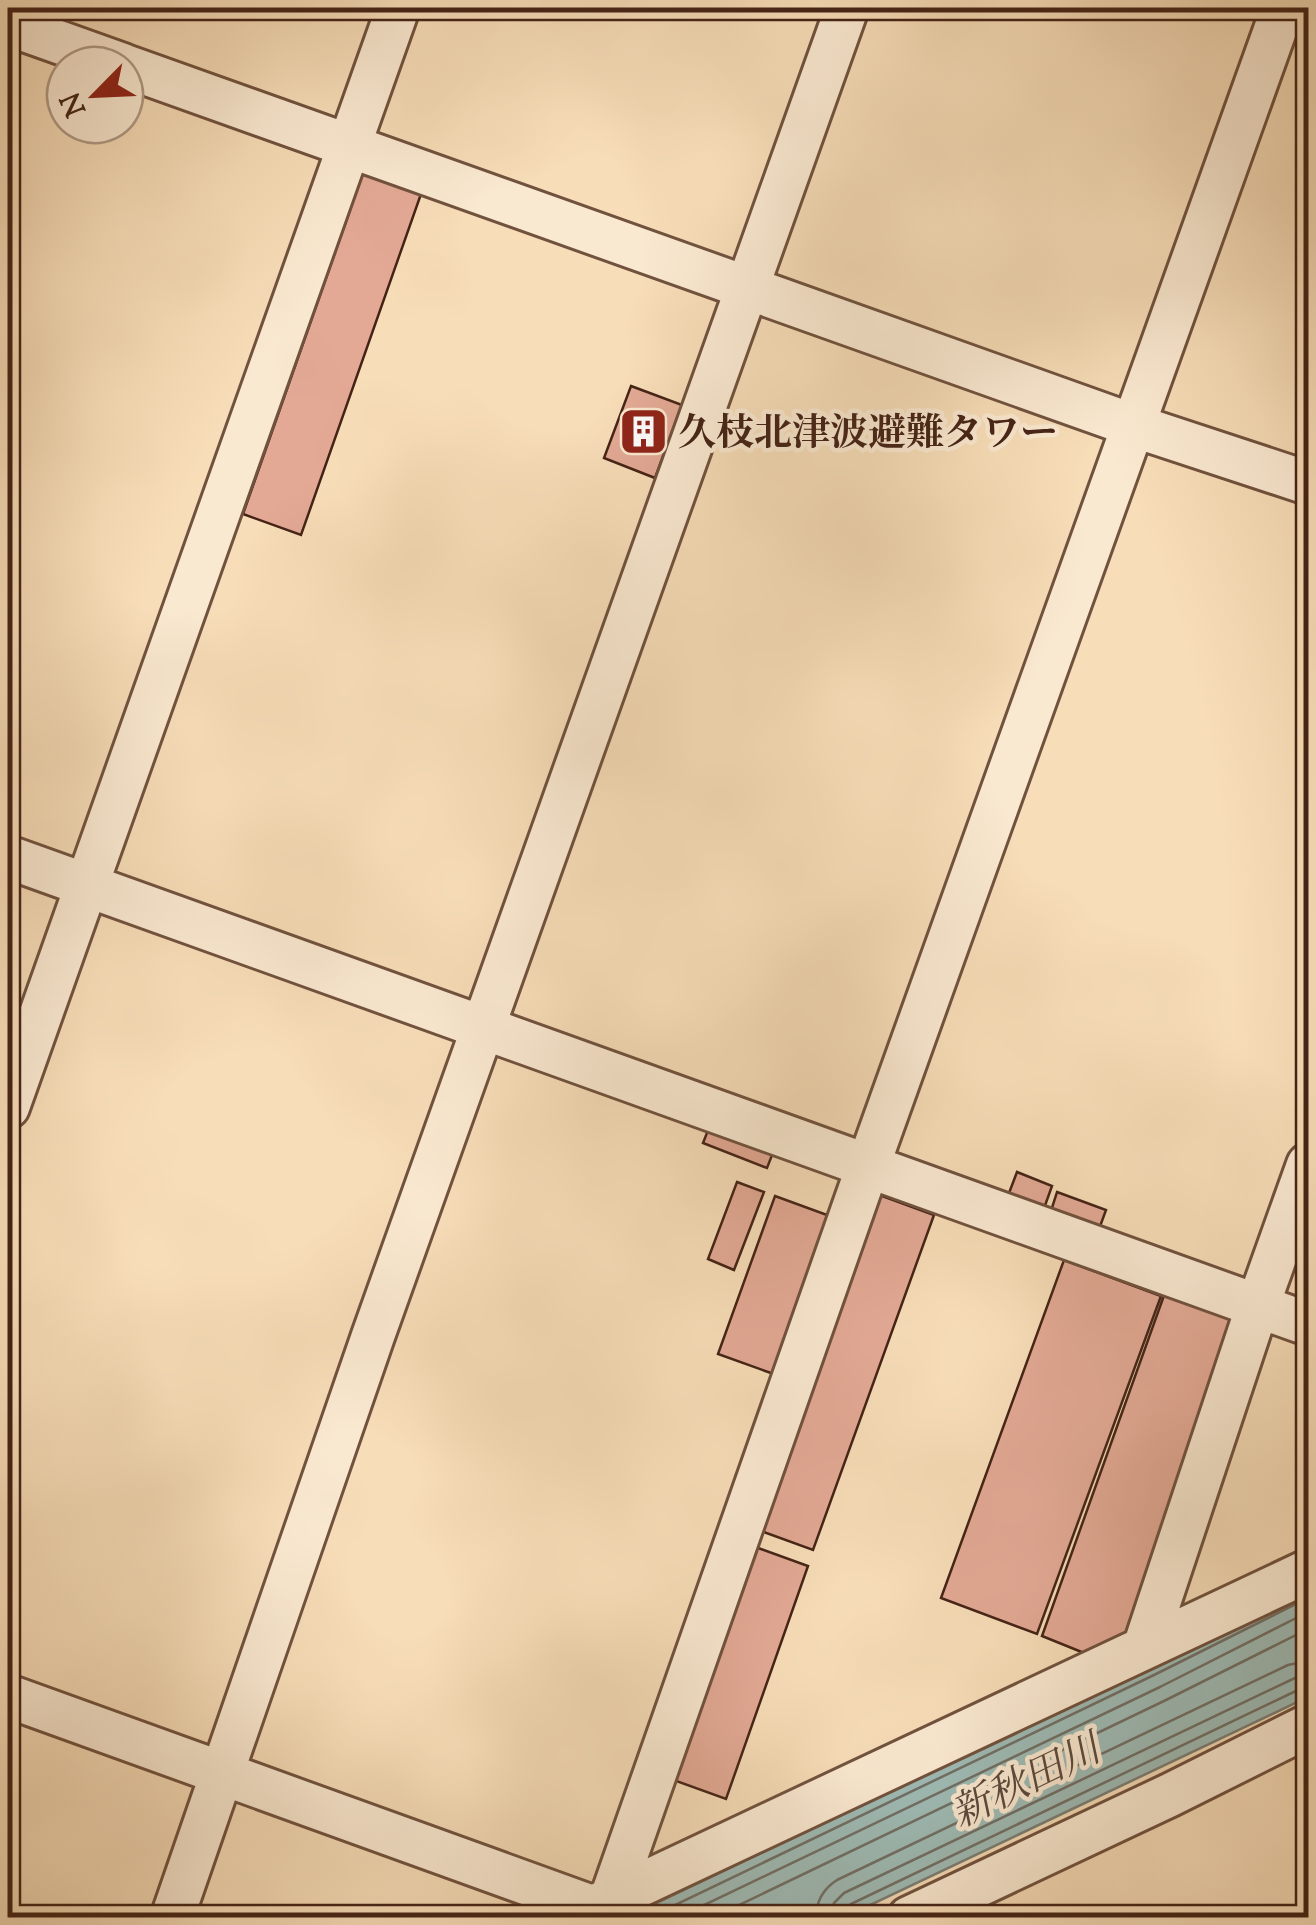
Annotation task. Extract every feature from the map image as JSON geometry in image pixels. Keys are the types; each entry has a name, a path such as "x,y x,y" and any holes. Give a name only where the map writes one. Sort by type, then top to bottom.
{"street":[{"path":"8,1107 398,8"},
{"path":"172,1918 373,1336 847,8"},
{"path":"591,1908 868,1166 1283,8"},
{"path":"8,24 67,45"},
{"path":"145,73 1132,425 1308,484"},
{"path":"8,857 1308,1324"},
{"path":"1144,1648 1308,1165"},
{"path":"8,1696 591,1908 1308,1570"},
{"path":"909,1918 1308,1726"}],"water":[{"name":"新秋田川","path":"1308,1587 1308,1697 845,1917 625,1918 1150,1666"}],"building":[{"path":"363,173 421,194 301,535 243,514"},
{"name":"久枝北津波避難タワー","path":"631,386 682,405 655,478 604,458"},
{"path":"712,1120 776,1145 767,1168 703,1143"},
{"path":"1017,1172 1052,1186 1042,1214 1006,1201"},
{"path":"737,1182 764,1192 734,1270 708,1259"},
{"path":"1057,1192 1106,1210 1098,1232 1050,1214"},
{"path":"874,1193 934,1215 813,1550 753,1528"},
{"path":"775,1196 838,1219 782,1377 718,1354"},
{"path":"1064,1260 1161,1296 1037,1634 941,1598"},
{"path":"1167,1287 1244,1315 1129,1634 1089,1655 1042,1636"},
{"path":"750,1545 808,1566 726,1799 668,1778"}],"place":[{"name":"久枝北津波避難タワー","path":"643,432"}]}
